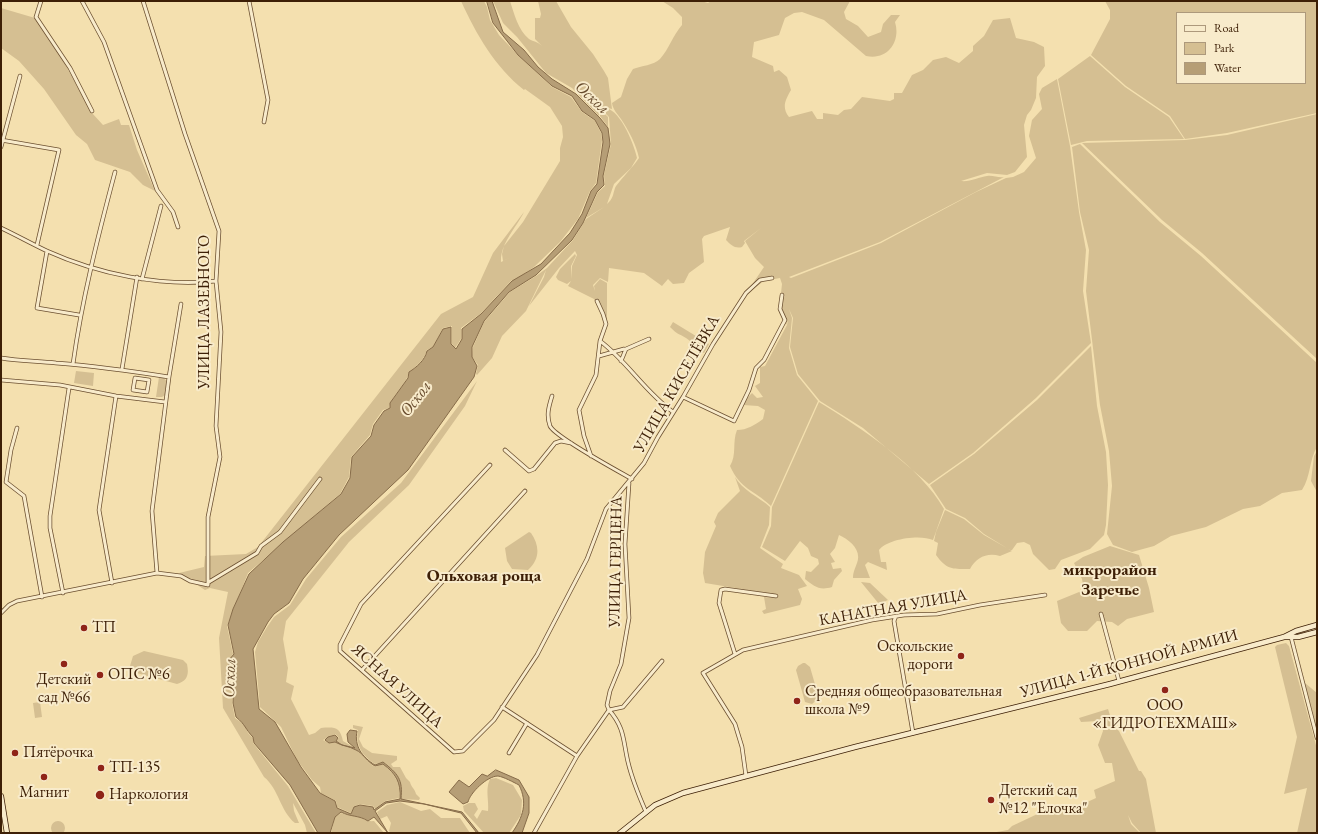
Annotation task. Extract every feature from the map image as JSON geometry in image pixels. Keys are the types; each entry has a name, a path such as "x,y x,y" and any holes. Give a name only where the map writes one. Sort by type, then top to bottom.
{"main road":[{"name":"УЛИЦА 1-Й КОННОЙ АРМИИ","path":"620,833 646,812 667,799 678,795 913,732 1119,681 1284,637 1296,631 1317,625"},
{"name":"УЛИЦА 1-Й КОННОЙ АРМИИ","path":"1284,637 1317,632"},
{"path":"1,796 7,833"}],"street":[{"path":"41,1 36,17 70,68 92,111"},
{"path":"82,1 104,42 151,177 157,190 173,212 178,227"},
{"name":"УЛИЦА ЛАЗЕБНОГО","path":"143,1 184,133 219,231 216,282 221,332 216,426 220,458 208,518 209,584"},
{"path":"249,1 268,100 264,122"},
{"path":"1,147 20,76"},
{"path":"2,140 59,150 37,245"},
{"path":"72,364 79,315 89,267 115,172"},
{"path":"142,279 161,206"},
{"path":"1,228 47,251 89,267 142,279 201,283 216,282"},
{"path":"47,251 38,308 79,315"},
{"path":"122,370 136,277"},
{"name":"УЛИЦА КИСЕЛЁВКА","path":"606,509 644,463 713,344 746,293 760,280 772,278"},
{"path":"683,397 734,421 756,368 764,360 785,320 780,309 782,295"},
{"path":"591,456 584,436 579,410 596,375 600,356 600,341 606,324 597,301"},
{"path":"157,573 152,511 165,402 181,304"},
{"path":"600,356 615,353 649,339"},
{"path":"600,341 615,353 663,404 673,412"},
{"path":"621,361 626,348"},
{"path":"1,358 72,364 169,377"},
{"path":"135,378 149,380 147,392 133,390 135,378"},
{"path":"1,380 60,385 69,388 116,396 165,402"},
{"path":"63,593 50,528 50,516 69,388"},
{"path":"112,583 99,510 116,396"},
{"path":"552,396 548,417 551,427 591,456 632,479"},
{"path":"17,428 11,450 6,482 24,496 42,597"},
{"path":"505,450 529,471 534,469 554,443 561,440 572,443"},
{"name":"ЯСНАЯ УЛИЦА","path":"490,465 361,604 340,645 340,651 454,752 463,751 494,720 537,655 587,559 606,509"},
{"path":"1,613 9,605 17,601 157,573 181,576 190,581 209,584 257,553 261,546 280,532 320,479"},
{"name":"УЛИЦА ГЕРЦЕНА","path":"609,710 607,705 610,691 621,664 629,618 624,544 629,483"},
{"path":"362,670 525,491"},
{"path":"735,654 719,603 721,590 725,589 776,596"},
{"name":"КАНАТНАЯ УЛИЦА","path":"746,776 737,728 703,673 735,654 755,647 872,620 896,616 938,614 980,605 1045,595"},
{"path":"1101,614 1119,681"},
{"path":"896,616 894,621 913,732"},
{"path":"1291,637 1317,738"},
{"path":"534,833 577,756 609,710 623,706 662,661"},
{"path":"502,708 577,756"},
{"path":"609,710 624,733 628,762 638,794 646,812"},
{"path":"1312,720 1317,719"},
{"path":"509,753 527,723"}],"green space":[{"path":"461,1 484,1 490,20 499,35 552,87 571,97 582,112 595,121 601,133 602,140 596,183 590,191 578,219 560,242 534,267 514,281 512,280 480,314 461,328 461,339 455,348 452,344 452,326 443,328 433,347 427,350 420,362 409,372 405,382 393,398 389,408 383,410 373,424 370,435 351,457 349,477 340,494 248,573 227,626 233,654 228,661 234,682 232,703 235,718 245,725 248,733 253,738 253,743 288,786 316,833 307,833 305,825 293,803 294,811 299,823 295,823 290,818 223,708 219,638 228,592 210,588 205,590 179,573 204,567 205,556 246,554 258,547 441,314 473,297 493,253 524,212 505,245 523,222 560,161 560,148 563,137 562,126 550,107 525,89 524,90 495,60 473,26","holes":["504,247 502,254 503,261 516,255 501,262 501,255"]},
{"path":"493,1 510,1 522,31 529,39 542,46 535,39 535,18 540,18 541,14 538,1 556,1 571,27 593,54 608,78 612,109 608,108 604,113 608,117 608,127 600,116 599,111 599,116 572,88 546,73 517,37 503,23"},
{"path":"662,1 701,1 708,3 711,1 850,1 844,12 846,19 858,26 868,37 881,32 883,24 891,15 900,15 895,22 896,36 891,48 881,55 874,57 866,56 824,20 802,12 794,13 785,18 779,35 754,42 752,57 773,66 774,72 779,70 787,77 791,90 785,103 785,110 789,117 812,111 817,119 823,119 823,113 838,115 844,110 851,109 862,97 890,101 894,99 894,93 902,93 912,75 923,70 933,60 946,57 959,63 973,51 973,46 984,36 993,20 1010,18 1016,38 1034,42 1044,47 1045,66 1037,77 1036,98 1027,115 1024,125 1027,157 1015,172 1007,175 987,173 961,181 968,181 987,176 1004,177 880,242 789,277 791,278 881,243 976,192 1006,178 1013,177 1024,172 1036,158 1029,136 1032,120 1042,109 1039,94 1042,88 1057,79 1070,146 1086,250 1083,291 1091,343 1036,398 973,453 929,484 863,428 820,401 798,374 790,347 793,318 789,309 792,318 789,348 797,375 818,401 771,506 743,485 734,474 730,466 733,457 737,430 748,428 763,419 765,410 758,406 743,405 745,400 752,393 757,398 763,397 755,386 760,383 760,367 765,366 787,325 788,320 786,325 779,311 782,284 780,278 764,281 745,295 764,267 755,258 745,241 761,228 744,241 745,243 742,247 733,246 726,240 730,227 704,236 702,239 704,262 689,273 684,283 673,284 668,279 662,286 644,273 609,268 608,282 600,278 593,285 595,291 594,286 600,279 607,283 607,325 594,299 568,286 571,281 567,284 558,280 556,277 560,269 575,254 576,256 571,266 572,279 572,266 577,255 575,251 559,268 529,306 546,270 526,311 502,336 492,358 477,375 476,374 478,365 472,357 473,347 484,322 510,292 547,268 573,240 586,219 604,207 586,218 598,192 605,186 604,175 611,144 609,117 605,113 609,109 620,119 624,126 632,141 637,158 631,168 614,184 607,204 612,198 617,185 634,165 639,158 632,138 624,124 614,110 612,103 621,97 627,79 633,69 651,64 660,59 682,25 682,17 673,8"},
{"path":"1105,1 1317,1 1317,113 1227,133 1185,139 1170,116 1126,86 1091,55 1110,19 1110,10"},
{"path":"1,8 35,18 61,57 92,113 103,125 119,119 121,125 129,125 137,150 155,191 143,185 130,172 95,160 87,144 76,135 44,89 19,61 1,48"},
{"path":"1090,56 1125,87 1169,117 1184,139 1087,141 1071,145 1058,79"},
{"path":"1317,114 1317,359 1202,253 1162,220 1082,143 1185,140 1227,135"},
{"path":"1080,144 1160,222 1201,256 1317,363 1317,447 1302,490 1282,493 1260,506 1243,509 1206,527 1171,536 1154,546 1132,552 1113,545 1107,534 1112,486 1109,451 1100,405 1086,291 1089,250 1080,212 1072,147"},
{"path":"673,322 709,344 704,353 698,350 688,340 676,333 670,327"},
{"path":"1091,346 1097,406 1106,452 1108,485 1106,525 1104,535 1090,549 1061,560 1055,569 1049,570 1033,554 1030,545 1024,542 1017,543 1012,550 1010,550 984,534 965,518 946,509 930,485 974,454 1037,400"},
{"path":"76,371 94,373 93,386 74,383"},
{"path":"159,377 164,378 167,382 165,395 162,397 156,397"},
{"path":"477,381 465,406 409,485 349,542 286,621 283,639 288,668 286,682 294,686 291,699 309,735 315,733 321,728 333,728 338,730 343,741 355,748 343,745 361,753 369,763 375,767 383,764 391,772 398,783 399,798 385,801 375,809 373,806 360,804 354,807 351,813 337,807 336,801 321,793 320,787 312,780 297,760 281,727 260,707 255,652 258,642 274,617 290,605 306,579 341,537 401,483","holes":["335,734 339,738 336,741 342,745 335,742 329,743 323,740"]},
{"path":"819,402 871,436 905,463 933,493 944,509 933,540 920,537 896,540 883,546 879,550 881,562 886,562 887,570 868,562 865,565 870,578 853,578 858,554 851,543 839,535 835,548 830,554 835,562 831,563 833,569 841,568 842,571 834,580 832,587 827,588 814,586 805,579 806,571 811,572 819,564 818,559 811,556 808,548 800,541 785,561 762,547 771,526 772,507"},
{"path":"1317,451 1317,492 1311,481 1314,456"},
{"path":"735,477 746,490 770,507 769,525 760,548 783,564 781,568 799,575 807,586 798,589 802,599 800,605 764,614 762,611 766,609 764,597 778,598 778,595 705,583 703,573 705,552 716,526 714,522 718,513 740,491"},
{"path":"945,510 964,519 984,535 1012,551 1000,556 983,556 976,561 970,569 954,569 943,564 936,555 938,543 934,541"},
{"path":"529,532 536,543 537,557 528,570 512,569 507,561 505,548"},
{"path":"1110,546 1139,555 1149,588 1154,612 1127,619 1118,626 1112,622 1097,621 1087,631 1068,631 1061,623 1057,601 1084,590 1082,579 1074,563 1083,557"},
{"path":"861,582 870,583 888,600 879,604"},
{"path":"1286,643 1289,646 1317,749 1317,833 1297,833 1307,788 1284,794 1297,737 1275,647"},
{"path":"144,651 183,660 187,664 188,668 186,679 177,684 133,672 130,666 133,656"},
{"path":"803,663 810,667 819,698 812,704 805,702 796,670 798,666"},
{"path":"1305,683 1317,693 1317,730"},
{"path":"40,702 42,717 35,718 33,703"},
{"path":"1108,709 1113,725 1119,731 1139,771 1141,771 1146,779 1156,833 1141,833 1132,823 1128,815 1131,824 1140,833 991,833 1008,830 1012,826 1048,809 1066,808 1084,803 1085,805 1085,803 1096,798 1094,790 1115,781 1112,763 1105,763 1098,745 1103,731 1102,724 1098,721 1081,722 1079,718"},
{"path":"353,725 363,727 359,739 363,747 372,753 397,756 397,760 391,764 393,767 400,767 420,798 419,800 401,799 401,786 396,774 383,762 375,764 367,758 359,746 357,735 358,730 353,728"},
{"path":"496,778 513,785 522,800 521,815 509,833 484,833 464,811 463,806 469,803 475,803 478,809 474,815 477,819 482,810 488,811 487,791 490,779"},
{"path":"400,802 421,811 430,809 441,818 460,818 470,833 391,833 389,831 391,823 387,816 380,819 377,812 387,805"},
{"path":"341,813 374,821 384,833 331,833 335,817"},
{"path":"58,821 63,823 65,828 63,833 58,835 53,833 51,828 53,823"}],"water":[{"name":"Оскол","path":"487,1 492,1 503,32 524,50 538,67 552,79 576,94 608,128 610,144 603,176 604,185 597,192 583,223 572,240 536,275 509,292 484,321 472,347 472,357 477,366 474,377 408,470 339,535 303,579 289,603 274,614 253,649 259,709 275,722 301,767 320,793 335,801 337,808 351,814 354,807 360,805 373,807 374,810 385,802 400,799 400,788 394,775 383,764 375,766 366,758 375,765 383,762 396,774 401,786 401,799 462,812 479,833 477,833 461,813 424,804 400,801 386,803 375,811 388,833 374,817 368,821 341,812 335,817 330,833 318,833 290,785 254,743 253,737 242,722 236,717 233,703 234,682 228,661 234,654 228,625 233,609 249,574 283,542 341,494 350,478 352,457 371,436 374,425 384,411 390,408 390,403 408,378 409,372 418,366 423,360 427,351 433,347 443,329 451,327 451,344 456,349 462,339 462,329 481,314 512,281 541,264 570,233 582,214 591,191 597,184 603,142 602,133 595,120 582,111 572,96 552,86 518,55 493,23"},
{"path":"350,730 357,731 356,736 358,746 363,755 358,751 343,745 355,748 348,742 347,734"},
{"path":"335,735 338,738 336,741 342,745 335,742 329,743 325,740 328,737"},
{"path":"496,770 519,780 529,797 529,813 522,833 512,833 519,821 524,804 519,785 498,776 494,777 484,782 472,794 468,802 463,804 449,792 459,780 469,787 482,774 487,776"}],"place":[{"name":"ТП","path":"84,628"},
{"name":"Оскольские дороги","path":"961,656"},
{"name":"Детский сад №66","path":"64,664"},
{"name":"ОПС №6","path":"100,675"},
{"name":"ООО «ГИДРОТЕХМАШ»","path":"1165,690"},
{"name":"Средняя общеобразовательная школа №9","path":"797,701"},
{"name":"Пятёрочка","path":"15,753"},
{"name":"ТП-135","path":"101,768"},
{"name":"Магнит","path":"44,777"},
{"name":"Наркология","path":"100,795"},
{"name":"Детский сад №12 \"Елочка\"","path":"991,800"}],"district":[{"name":"Ольховая роща","path":"484,576"},
{"name":"микрорайон Заречье","path":"1110,580"}]}
